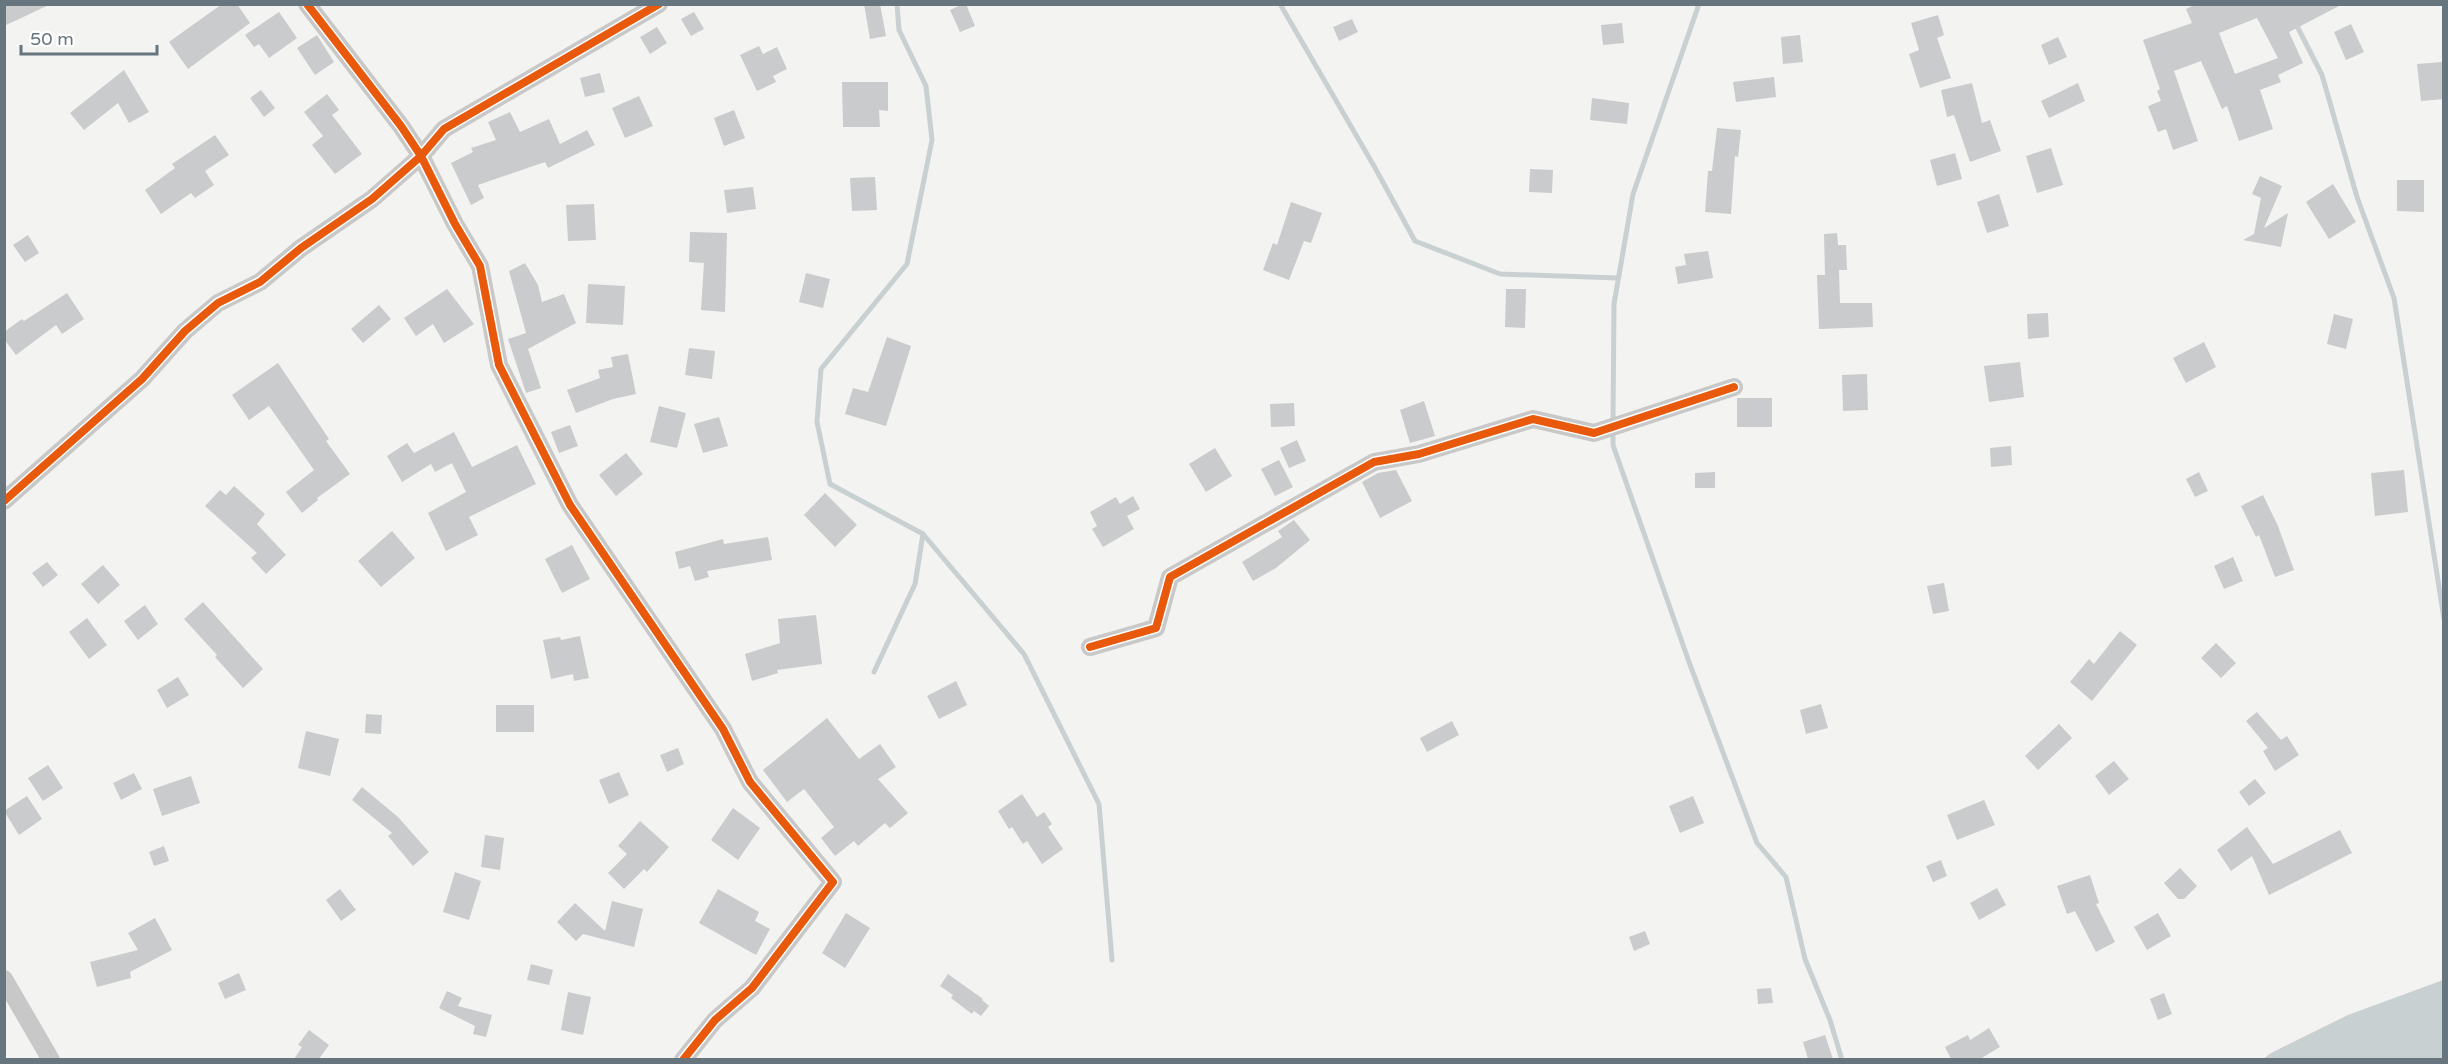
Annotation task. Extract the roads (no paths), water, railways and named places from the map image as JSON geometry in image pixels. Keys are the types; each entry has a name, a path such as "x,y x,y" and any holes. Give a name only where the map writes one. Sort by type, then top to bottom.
{"street":[{"path":"307,4 401,126 421,156 455,224 480,266 499,365 570,505 723,729 750,782 833,882 752,988 715,1020 682,1059"},
{"path":"4,501 142,379 185,331 218,303 260,282 301,248 372,199 421,156 444,129 659,4"},
{"path":"1090,647 1156,628 1170,577 1374,462 1419,454 1533,419 1594,433 1734,387"},
{"path":"4,979 51,1059"}],"waterway":[{"path":"897,4 899,30 926,86 932,140 907,264 821,369 817,422 830,484 923,534 1024,654 1099,804 1112,960"},
{"path":"1280,4 1415,241 1500,274 1618,278"},
{"path":"1613,422 1614,304 1633,194 1699,4"},
{"path":"2295,22 2322,75 2357,197 2394,298 2444,619"},
{"path":"1613,431 1613,445 1689,662 1757,843 1786,877 1805,959 1830,1020 1842,1060"},
{"path":"874,672 915,584 923,534"}]}
